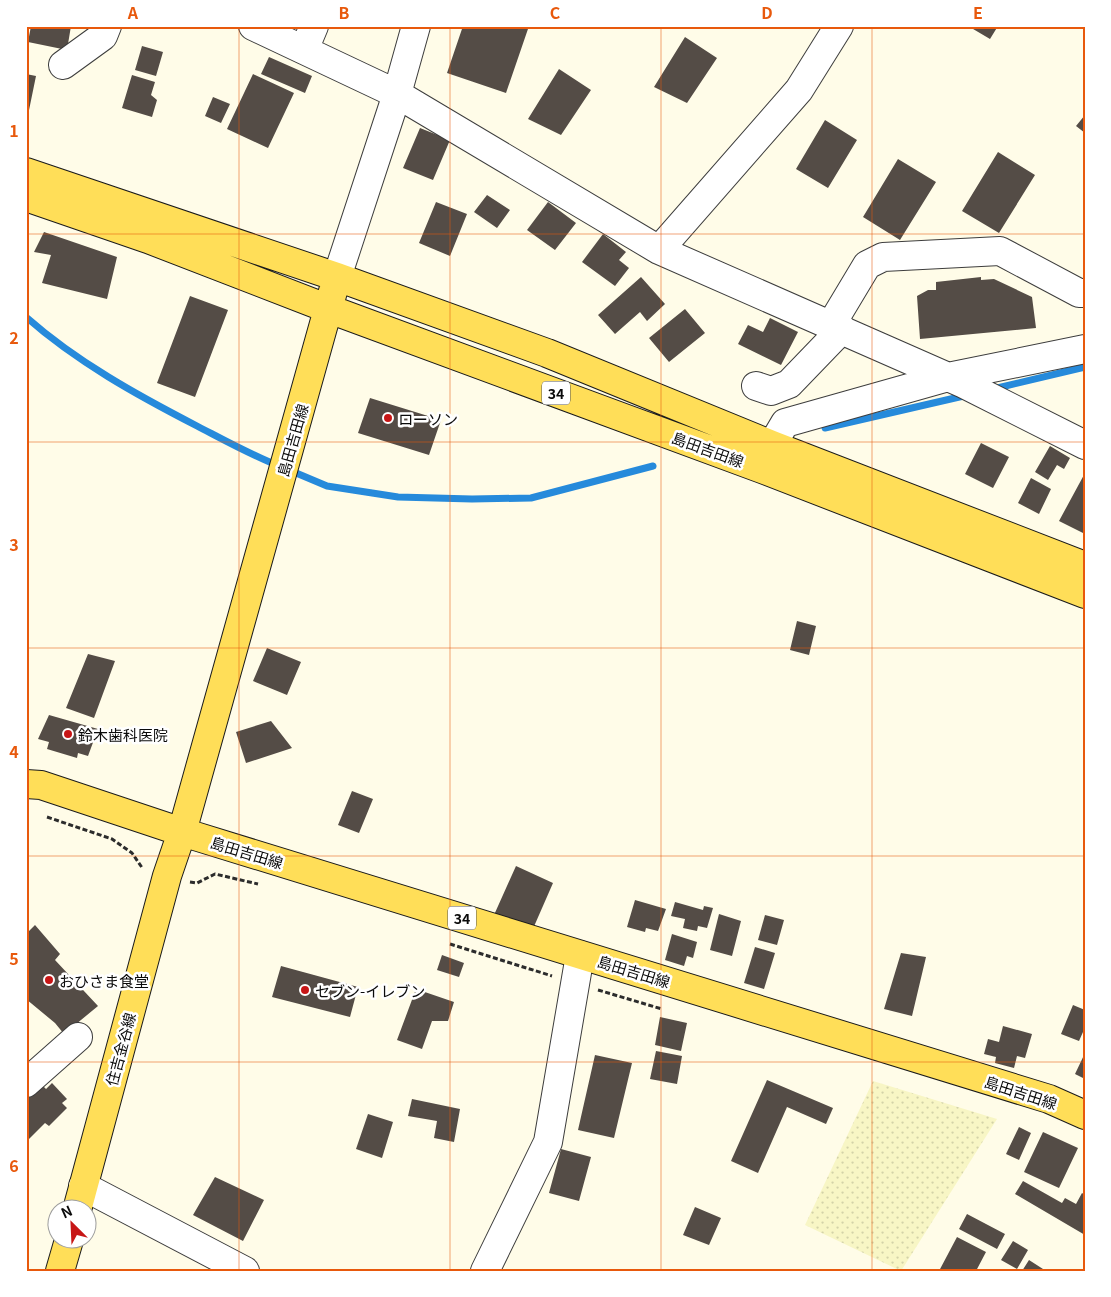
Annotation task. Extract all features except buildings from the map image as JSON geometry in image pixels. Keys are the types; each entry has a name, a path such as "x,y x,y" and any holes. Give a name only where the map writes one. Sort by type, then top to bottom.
{"main road":[{"name":"島田吉田線","path":"26,172 337,277 547,353 772,445 1085,566"},
{"name":"島田吉田線","path":"26,197 148,239 329,309 762,469 1085,594"},
{"name":"島田吉田線","path":"182,832 337,277"},
{"name":"島田吉田線","path":"26,784 41,785 182,832 1049,1100 1085,1115"},
{"name":"住吉金谷線","path":"80,1198 167,876 182,832"},
{"path":"60,1271 66,1250"}],"street":[{"path":"63,65 102,36 107,26"},
{"path":"252,26 309,38 397,94 659,250 956,380 1085,445"},
{"path":"337,277 397,94 416,26"},
{"path":"659,250 799,90 839,26"},
{"path":"756,386 771,391 789,384 837,327 867,265 883,257 1000,251 1079,293 1085,293"},
{"path":"772,445 786,423 1085,349"},
{"path":"485,1271 548,1142 580,955"},
{"path":"26,1083 78,1036"},
{"path":"80,1198 245,1271"}],"shaded area":[{"path":"873,1081 997,1119 901,1271 805,1225"}],"waterway":[{"path":"26,317 66,349 130,390 227,442 279,466"},
{"path":"993,389 1085,367"},
{"path":"825,428 968,395"},
{"path":"289,470 327,486 398,497 472,499 531,498 653,466"}],"place":[{"name":"ローソン","path":"388,418"},
{"name":"鈴木歯科医院","path":"68,734"},
{"name":"おひさま食堂","path":"49,980"},
{"name":"セブン-イレブン","path":"305,990"}]}
